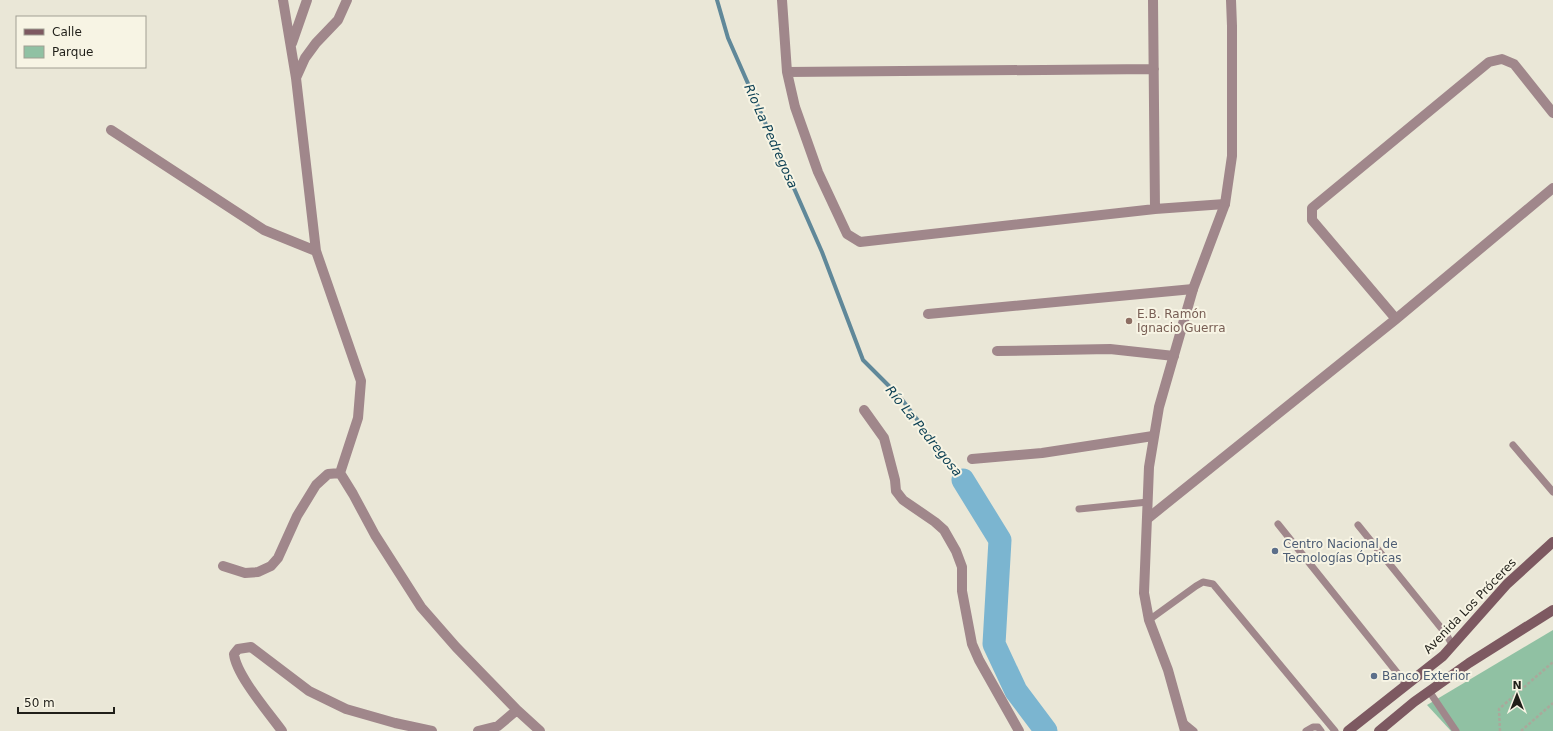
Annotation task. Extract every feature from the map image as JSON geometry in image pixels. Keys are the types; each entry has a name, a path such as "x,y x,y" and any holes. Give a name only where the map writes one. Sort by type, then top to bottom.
{"main road":[{"name":"Avenida Los Próceres","path":"1348,731 1443,656 1507,584 1553,542"},
{"path":"1379,731 1429,691 1469,663 1553,610"}],"street":[{"path":"283,0 296,78 316,251 361,381 358,418 340,473 374,534 421,607 456,647 517,710 540,731"},
{"path":"291,45 307,0"},
{"path":"296,78 305,58 316,43 338,20 348,0"},
{"path":"782,0 787,72 794,107 818,172 847,234 860,242 1155,209 1225,204"},
{"path":"1153,0 1155,209"},
{"path":"1184,726 1168,670 1149,620 1144,593 1149,467 1159,407 1193,289 1225,204 1232,156 1231,0"},
{"path":"1396,319 1312,220 1312,208 1489,62 1502,59 1514,64 1553,113"},
{"path":"787,72 1154,69"},
{"path":"111,130 264,230 316,251"},
{"path":"1147,519 1396,319 1553,188"},
{"path":"928,314 1193,289"},
{"path":"997,351 1110,349 1174,356"},
{"path":"864,410 884,438 895,480 896,491 903,500 944,530 956,551 962,567 962,591 972,644 979,660 1019,731"},
{"path":"972,459 1042,453 1153,436"},
{"path":"223,566 245,573 258,572 271,566 278,558 297,516 316,485 328,474 340,473"},
{"path":"282,731 247,682 235,661 234,654 238,649 251,647 309,691 346,708 395,723 432,731"},
{"path":"478,731 498,726 517,710"}],"lane":[{"path":"1513,444 1553,492"},
{"path":"1079,509 1148,502"},
{"path":"1278,524 1407,685"},
{"path":"1358,525 1446,634 1453,646"},
{"path":"1149,620 1203,582 1213,584 1335,731"},
{"path":"1429,691 1456,731"},
{"path":"1184,726 1194,731"},
{"path":"1306,731 1313,727 1318,727 1321,731"}],"path":[{"path":"1500,731 1499,709 1553,662"},
{"path":"1521,731 1553,703"}],"green space":[{"path":"1553,630 1553,731 1451,731 1427,705"}],"waterway":[{"name":"Río La Pedregosa","path":"717,0 728,38 822,252 863,360 900,397 963,480"},
{"name":"Río La Pedregosa","path":"963,480 1000,540 994,644 1016,691 1046,731"}],"place":[{"name":"E.B. Ramón Ignacio Guerra","path":"1129,321"},
{"name":"Centro Nacional de Tecnologías Ópticas","path":"1275,551"},
{"name":"Banco Exterior","path":"1374,676"}]}
